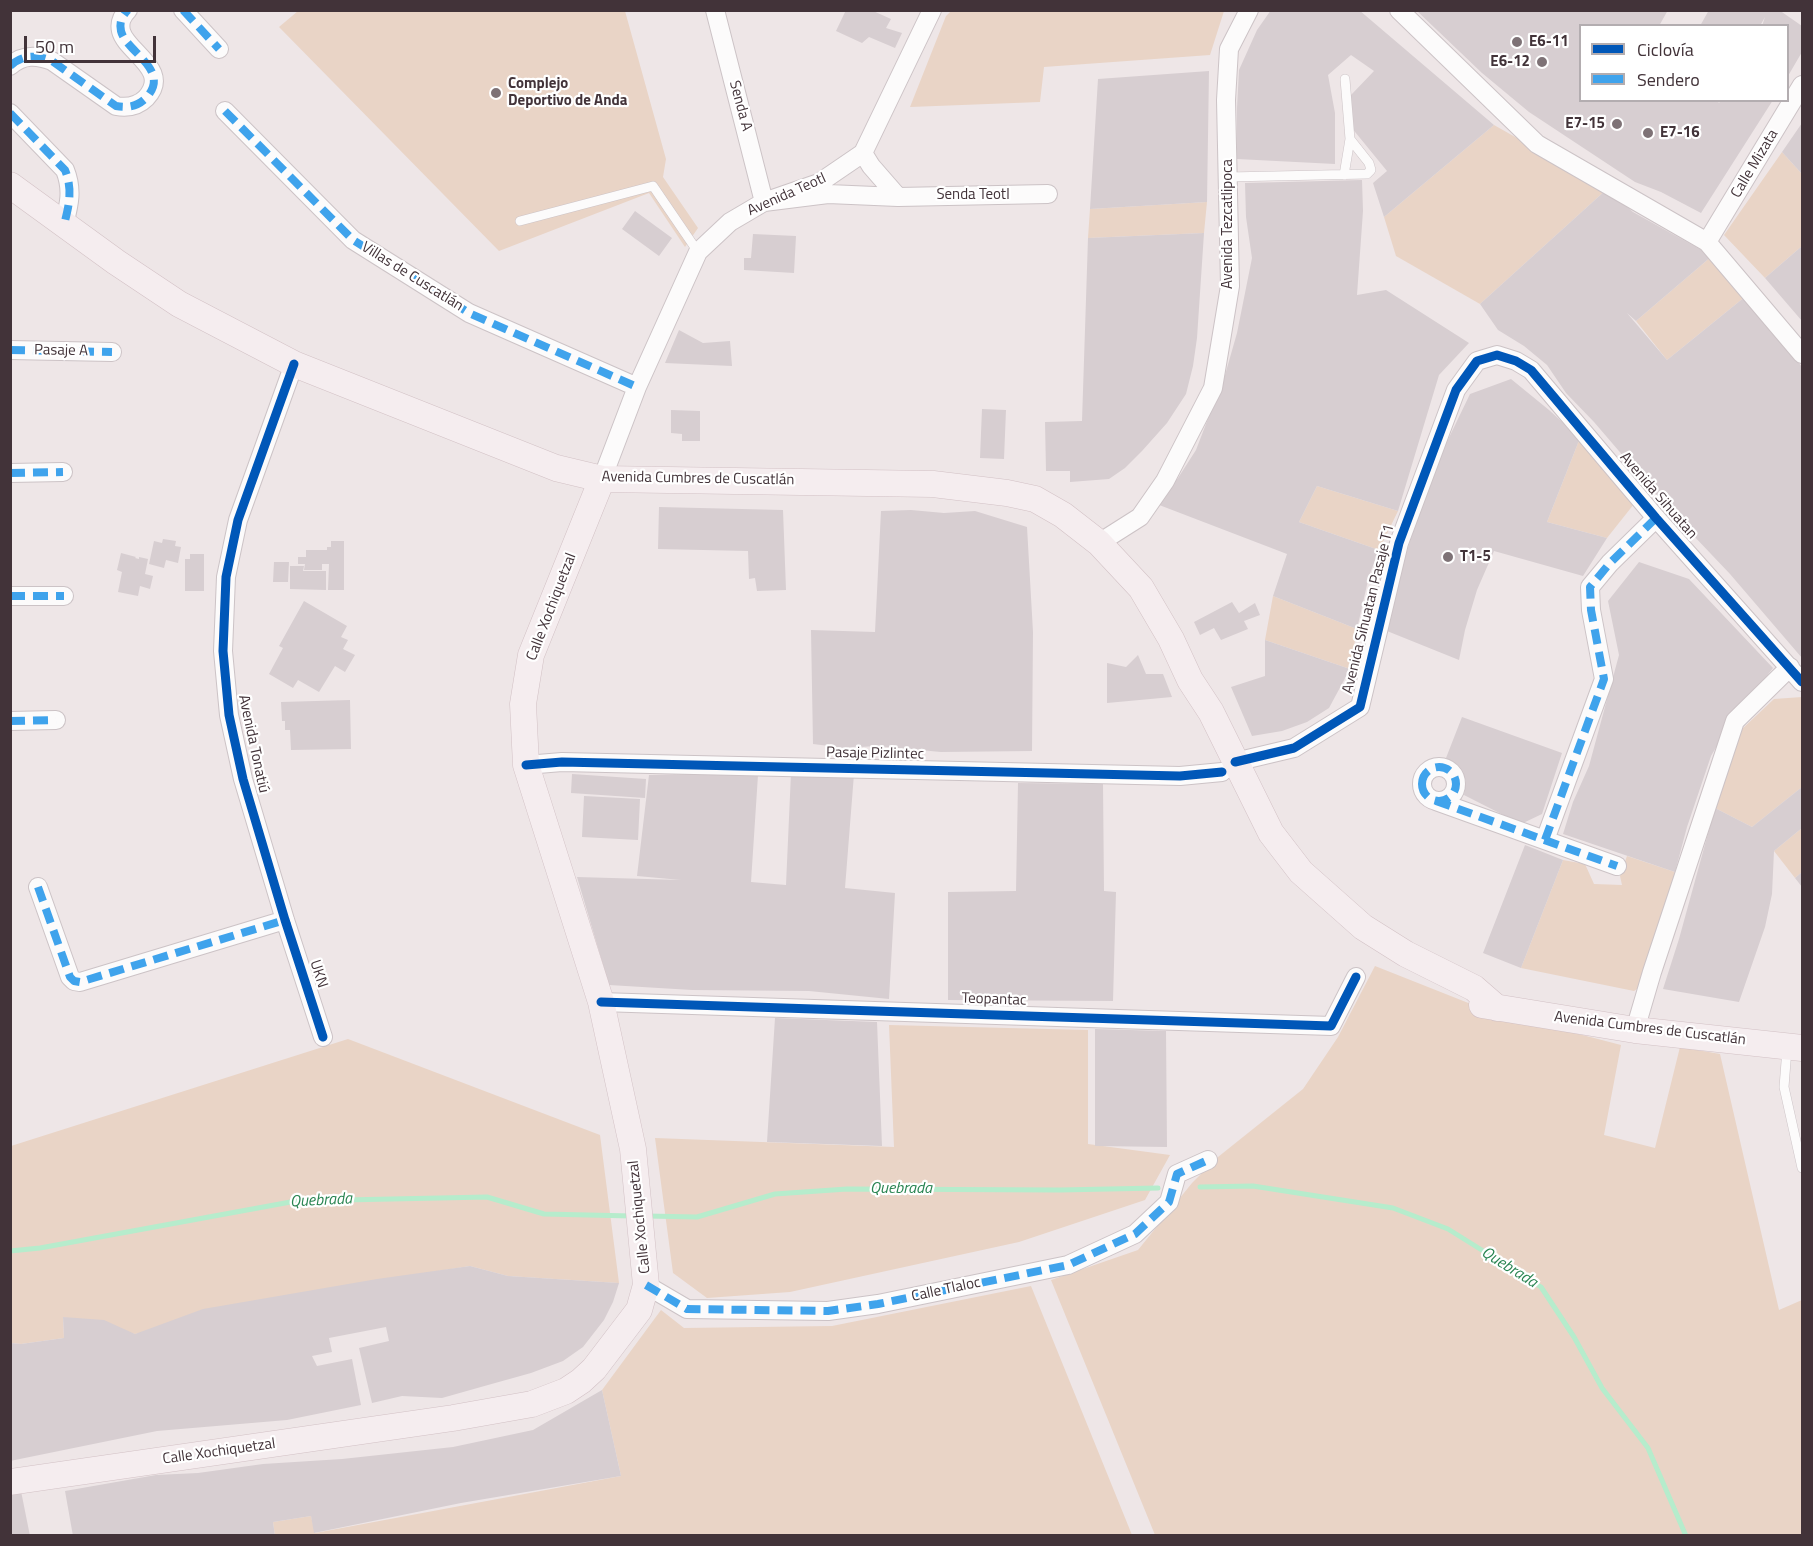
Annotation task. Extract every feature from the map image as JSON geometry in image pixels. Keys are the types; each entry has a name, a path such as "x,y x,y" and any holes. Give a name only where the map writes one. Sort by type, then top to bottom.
{"main road":[{"name":"Avenida Cumbres de Cuscatlán","path":"10,185 116,262 179,304 294,364 556,468 602,479 933,484 1007,493 1035,499 1063,515 1099,543 1141,588 1171,639 1190,680 1197,713 1229,767 1263,846 1293,885 1354,940 1398,967 1468,1002 1635,1030 1795,1047"},
{"name":"Calle Xochiquetzal","path":"10,1482 453,1418 532,1404 566,1391 581,1381 594,1369 639,1310 646,1285 633,1149 602,1002 526,765 523,704 531,655 602,479"}],"street":[{"path":"10,66 15,61 28,56 40,57 52,61 116,106 125,108 137,105 147,97 152,87 152,77 145,61 123,37 120,22 128,10"},
{"path":"183,10 219,49"},
{"name":"Senda A","path":"715,10 764,202"},
{"name":"Avenida Teotl","path":"602,479 637,387 698,252 730,222 764,202 819,183 863,153 932,10"},
{"name":"Avenida Tezcatlipoca","path":"1099,543 1140,517 1165,481 1214,388 1230,286 1226,100 1229,49 1249,10"},
{"path":"1399,10 1537,144 1707,242 1803,354"},
{"name":"Calle Mizata","path":"1707,242 1803,85"},
{"name":"Villas de Cuscatlán","path":"225,111 353,240 470,313 637,387"},
{"path":"10,113 65,170 70,182 71,194 64,225"},
{"path":"863,153 871,166 898,197"},
{"name":"Senda Teotl","path":"764,202 828,194 898,197 1048,194"},
{"name":"Pasaje A","path":"10,350 112,352"},
{"name":"Avenida Sihuatan","path":"1478,361 1497,355 1531,370 1656,518 1803,682"},
{"name":"Avenida Sihuatan Pasaje T1","path":"1229,767 1294,748 1360,708 1399,543 1456,390 1478,361"},
{"name":"Avenida Tonatiú","path":"285,920 243,778 229,715 223,651 226,577 238,520 294,364"},
{"path":"10,472 63,472"},
{"path":"1545,840 1604,679 1591,610 1590,586 1656,518"},
{"path":"10,596 64,596"},
{"path":"1635,1030 1735,721 1790,667"},
{"path":"10,721 56,720"},
{"name":"Pasaje Pizlintec","path":"526,765 562,762 1180,777 1229,767"},
{"path":"1436,801 1617,866"},
{"path":"39,887 70,977 74,981 91,978 285,920"},
{"name":"UKN","path":"285,920 323,1037"},
{"name":"Teopantac","path":"602,1002 1331,1026 1356,977"},
{"name":"Calle Tlaloc","path":"646,1285 687,1309 828,1311 878,1304 1068,1265 1135,1234 1169,1203 1177,1174 1208,1160"}],"lane":[{"path":"1344,175 1350,139 1346,79"},
{"path":"1228,177 1367,174 1371,170 1369,164 1350,139"},
{"path":"519,221 653,186 698,252"},
{"path":"1795,1047 1784,1087 1803,1168"}],"shaded area":[{"name":"Complejo Deportivo de Anda","path":"298,11 625,11 666,159 663,177 698,228 685,247 649,193 499,251 279,27"},
{"path":"951,11 1224,11 1210,55 1044,67 1040,102 910,107 946,16"},
{"path":"1494,125 1607,189 1480,304 1396,256 1384,217"},
{"path":"1782,152 1802,174 1802,246 1765,278 1724,235"},
{"path":"1207,202 1204,233 1088,238 1090,209"},
{"path":"1712,256 1746,296 1667,360 1636,321"},
{"path":"1580,438 1634,504 1607,538 1547,522"},
{"path":"1317,486 1398,511 1379,550 1299,522"},
{"path":"1273,596 1357,629 1350,669 1265,640"},
{"path":"1802,697 1802,787 1752,827 1715,808 1741,730 1774,699"},
{"path":"1802,828 1802,872 1795,878 1774,851"},
{"path":"1627,856 1675,872 1643,985 1634,991 1521,968 1563,860 1585,864 1594,884 1622,885 1620,876"},
{"path":"1375,966 1486,1010 1621,1045 1604,1135 1655,1148 1680,1047 1720,1054 1779,1310 1802,1300 1802,1535 1155,1535 1051,1280 1138,1250 1192,1183 1218,1157 1303,1089 1338,1037"},
{"path":"889,1025 1088,1030 1088,1144 1170,1155 1145,1200 1019,1242 790,1292 707,1298 673,1273 655,1138 894,1147"},
{"path":"348,1039 600,1135 619,1283 508,1276 470,1266 426,1273 135,1334 63,1317 64,1338 21,1344 11,1343 11,1146"},
{"path":"1031,1286 1132,1535 275,1536 273,1522 311,1516 315,1533 621,1476 602,1390 661,1310 684,1328 832,1326"}],"building":[{"path":"846,10 871,10 891,19 886,28 902,33 895,48 869,37 862,43 836,31"},
{"path":"1271,10 1359,10 1494,125 1384,217 1373,183 1387,171 1351,127 1351,95 1374,71 1351,55 1328,75 1335,113 1335,164 1237,159 1239,70 1257,30"},
{"path":"1416,10 1668,10 1660,24 1579,24 1579,102 1772,102 1701,213 1661,192 1635,182 1529,112 1482,73"},
{"path":"1709,10 1779,10 1802,26 1802,52 1789,74 1789,24 1763,24 1765,17 1761,24 1701,24"},
{"path":"1209,71 1207,202 1090,209 1098,79"},
{"path":"1802,123 1802,174 1782,152"},
{"path":"1362,180 1363,211 1357,295 1386,290 1469,343 1439,375 1398,511 1317,486 1299,522 1379,550 1369,576 1357,629 1273,596 1287,554 1154,503 1178,478 1196,450 1221,389 1237,333 1252,258 1246,217 1245,183"},
{"path":"1607,189 1633,212 1712,256 1636,321 1627,313 1667,360 1746,296 1802,367 1802,658 1730,574 1673,514 1566,393 1547,365 1524,346 1498,330 1480,304"},
{"path":"635,211 672,238 659,256 622,229"},
{"path":"1204,233 1193,366 1186,394 1167,423 1125,468 1109,479 1070,482 1070,471 1046,471 1045,422 1082,421 1088,238"},
{"path":"753,234 796,236 794,273 744,270 744,258 751,258"},
{"path":"1802,246 1802,321 1765,278"},
{"path":"679,330 703,343 730,341 732,366 665,363"},
{"path":"1511,379 1580,438 1547,522 1607,538 1583,576 1494,551 1477,590 1459,660 1387,631 1403,563 1415,526 1443,450 1470,394"},
{"path":"982,409 1006,410 1004,459 980,458"},
{"path":"671,410 700,411 700,441 682,441 682,434 671,433"},
{"path":"659,507 783,510 786,590 757,591 755,578 749,579 748,551 658,549"},
{"path":"911,510 944,513 975,511 1027,527 1033,632 1032,751 941,752 876,746 845,748 813,744 811,630 875,632 881,511"},
{"path":"163,539 176,541 175,546 181,547 178,563 166,560 164,568 149,564 154,541 162,543"},
{"path":"331,541 344,541 344,590 328,590 329,564 322,564 322,570 304,570 305,564 298,564 298,557 306,557 306,550 327,550 327,547 331,547"},
{"path":"121,553 139,559 139,557 148,559 145,574 153,576 150,589 140,586 138,596 118,592 122,572 117,570"},
{"path":"190,554 204,554 204,591 185,591 185,559 190,559"},
{"path":"274,562 289,562 288,582 273,582"},
{"path":"1639,562 1689,579 1773,668 1729,725 1711,756 1687,827 1675,872 1563,834 1573,802 1589,766 1619,655 1608,601"},
{"path":"290,566 304,566 303,571 326,571 326,590 290,589"},
{"path":"304,601 347,626 341,637 348,640 343,649 355,655 345,672 335,666 319,692 298,680 293,688 269,674 283,648 279,646"},
{"path":"1232,602 1239,613 1255,603 1260,615 1244,621 1248,629 1221,640 1214,628 1200,635 1194,622"},
{"path":"1265,640 1350,669 1329,708 1307,722 1282,731 1252,736 1231,687 1265,676"},
{"path":"1138,655 1146,674 1163,674 1172,697 1107,703 1107,663 1126,667"},
{"path":"350,700 351,749 291,750 290,730 285,730 285,721 282,721 281,702"},
{"path":"1462,717 1562,753 1542,814 1521,824 1464,795 1466,781 1461,770 1446,758"},
{"path":"791,773 854,774 845,888 895,893 889,999 809,991 692,990 609,985 577,877 681,880 637,876 649,775 758,775 751,882 786,885"},
{"path":"572,774 646,779 645,798 571,793"},
{"path":"1018,783 1103,784 1104,891 1116,892 1113,1001 948,1000 948,892 1016,891"},
{"path":"1802,787 1802,828 1774,851 1772,894 1765,927 1739,1002 1663,989 1715,808 1752,827"},
{"path":"584,796 640,799 638,840 582,837"},
{"path":"1525,845 1563,860 1521,968 1483,953"},
{"path":"1802,872 1802,887 1795,878"},
{"path":"775,1018 877,1022 882,1146 767,1142"},
{"path":"1095,1029 1166,1031 1167,1147 1095,1146"},
{"path":"470,1266 508,1276 619,1283 604,1320 583,1347 563,1361 531,1373 442,1398 402,1396 372,1403 359,1348 389,1341 386,1327 329,1338 332,1352 312,1356 317,1366 352,1359 361,1405 287,1420 157,1431 10,1461 10,1343 21,1344 64,1338 63,1317 104,1320 135,1334 203,1309 377,1279"},
{"path":"602,1390 621,1476 461,1503 314,1533 311,1516 273,1522 275,1536 73,1536 65,1491 156,1475 198,1473 263,1464 342,1459 453,1447 533,1430"},
{"path":"21,1491 30,1536 10,1536 10,1493"}],"waterway":[{"name":"Quebrada","path":"1200,1187 1253,1186 1393,1208 1448,1229 1541,1287 1574,1337 1602,1388 1648,1448 1686,1536"},
{"name":"Quebrada","path":"647,1216 697,1217 775,1194 847,1189 1158,1188"},
{"name":"Quebrada","path":"10,1251 40,1248 296,1201 487,1197 544,1214 632,1216"}],"marked path":[{"path":"10,66 25,58 46,59 116,106 135,105 146,98 153,88 154,79 151,70 121,31 120,25 128,10"},
{"path":"183,10 219,49"},
{"path":"225,111 353,240 469,313 637,387"},
{"path":"10,113 65,170 70,191 64,225"},
{"path":"10,350 112,352"},
{"path":"10,473 63,472"},
{"path":"1545,840 1604,679 1591,610 1590,587 1610,563 1656,518"},
{"path":"10,596 64,596"},
{"path":"10,721 56,720"},
{"path":"1439,767 1451,772 1456,784 1451,796 1439,801 1427,796 1422,784 1427,772 1439,767"},
{"path":"1436,801 1617,866"},
{"path":"38,887 70,977 80,982 285,920 287,925"},
{"path":"646,1285 687,1309 828,1311 878,1304 1068,1265 1135,1234 1169,1202 1177,1174 1208,1160"}],"cycle path":[{"path":"1235,762 1294,748 1360,707 1399,543 1456,390 1477,361 1497,355 1516,361 1531,370 1656,518 1802,682"},
{"path":"294,364 238,520 226,577 223,651 229,715 243,779 323,1037"},
{"path":"526,765 562,762 1180,776 1222,772"},
{"path":"601,1002 1331,1026 1356,977"}],"place":[{"name":"E6-11","path":"1517,42"},
{"name":"E6-12","path":"1542,62"},
{"name":"Complejo Deportivo de Anda","path":"496,93"},
{"name":"E7-15","path":"1617,124"},
{"name":"E7-16","path":"1648,133"},
{"name":"T1-5","path":"1448,557"}]}
